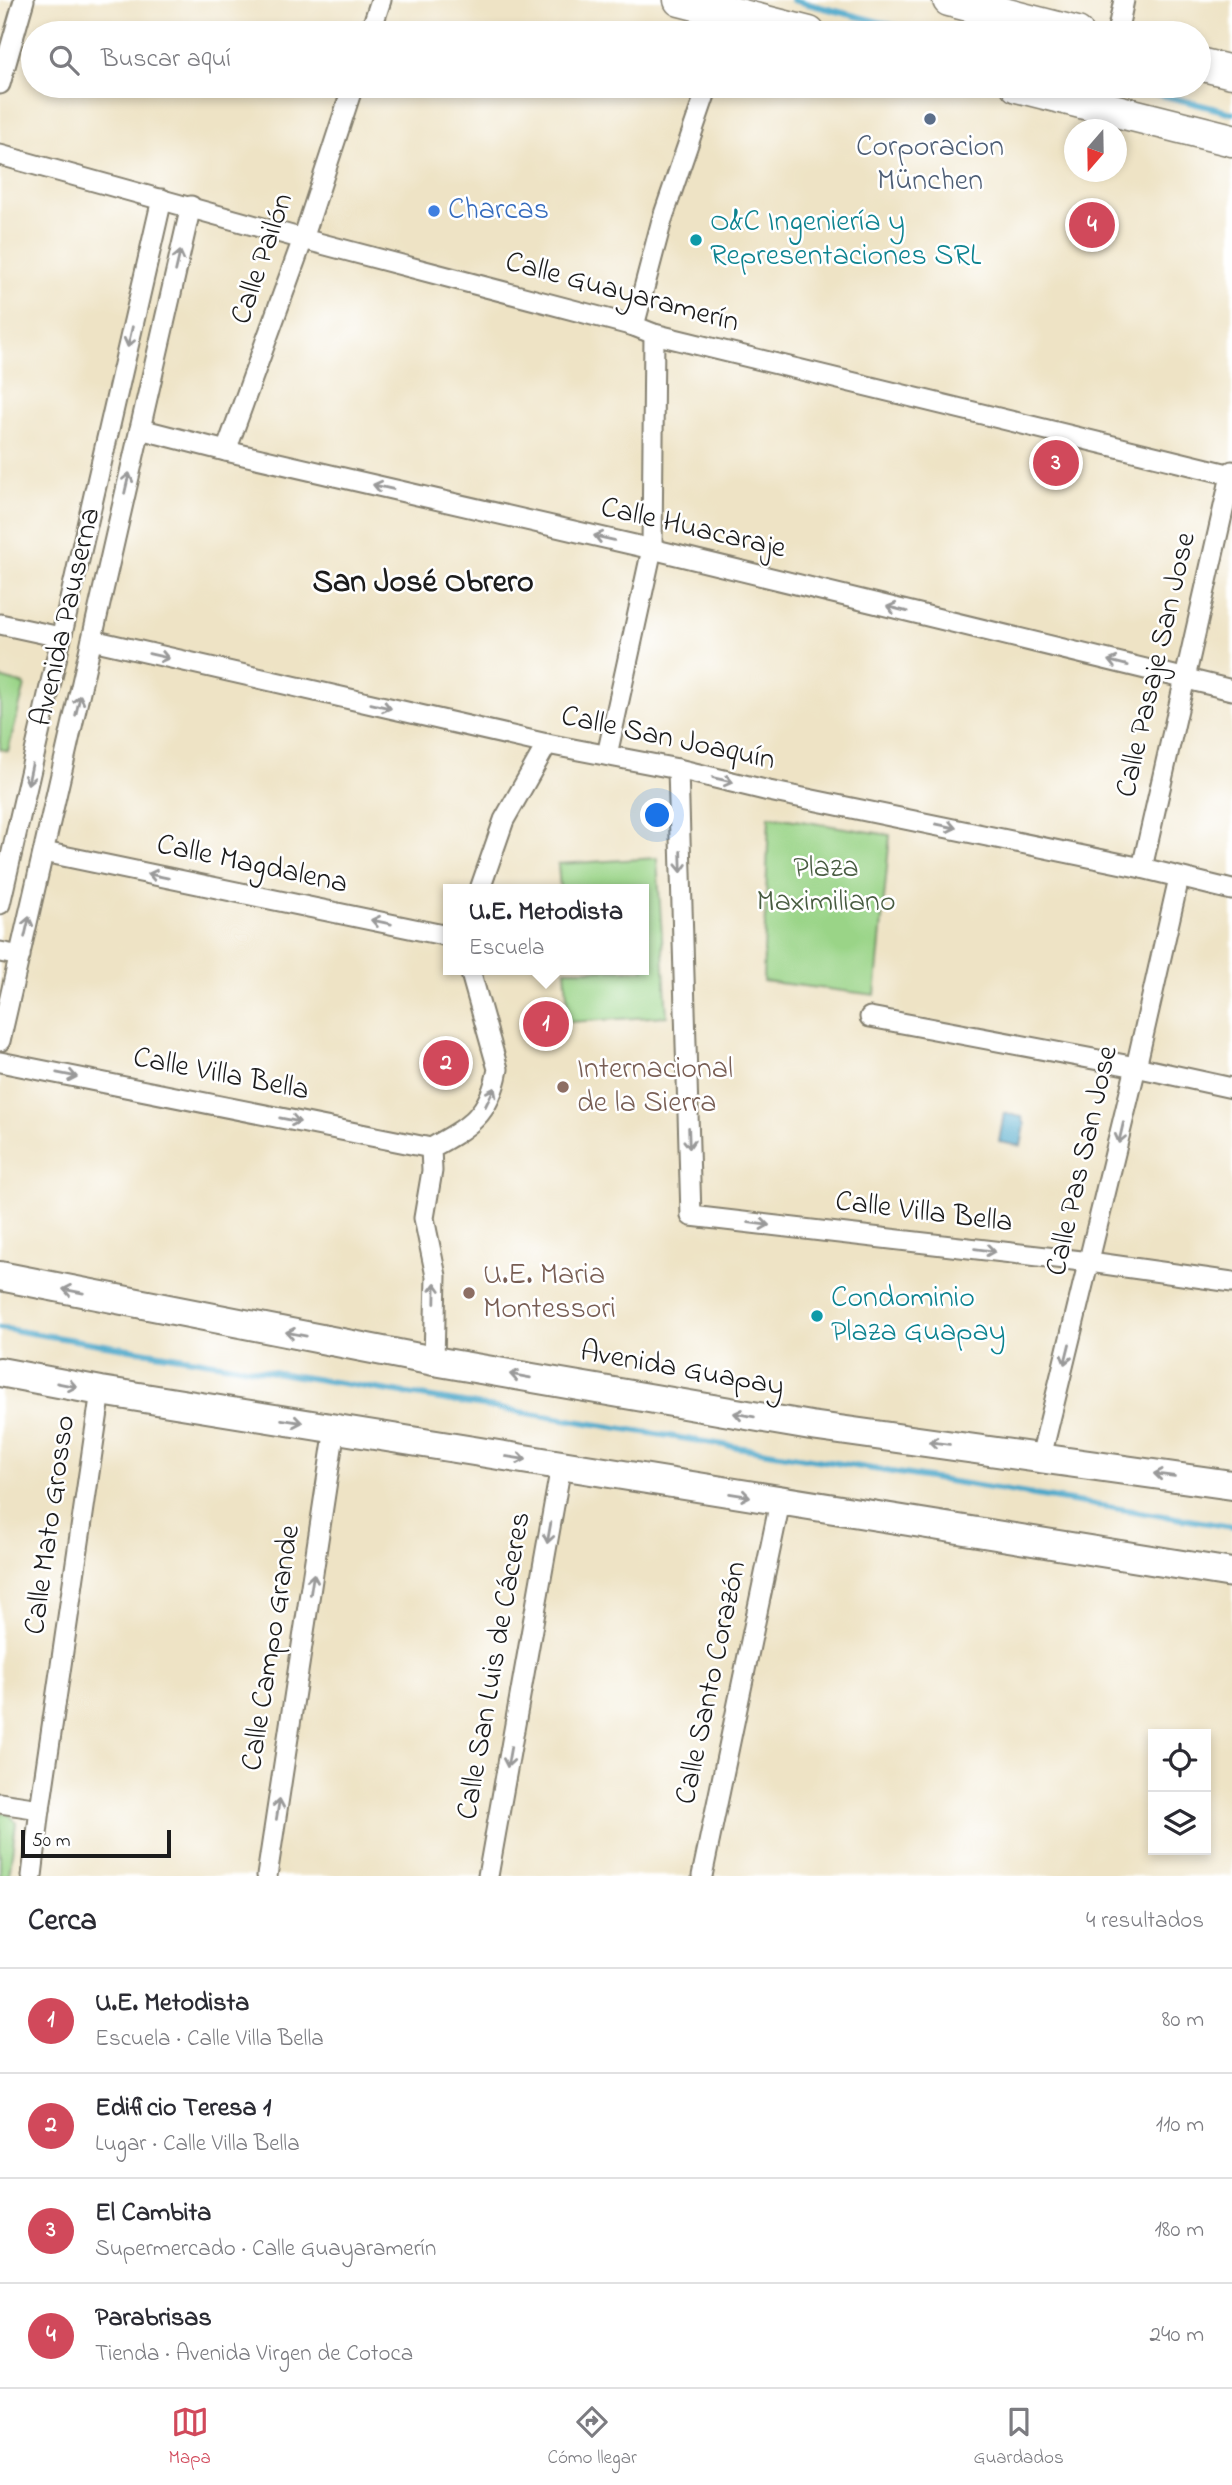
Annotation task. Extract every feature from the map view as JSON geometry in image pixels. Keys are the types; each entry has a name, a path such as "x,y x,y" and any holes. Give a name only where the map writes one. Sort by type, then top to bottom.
{"main road":[{"path":"680,0 723,21"},
{"path":"949,0 1030,21"},
{"path":"1211,67 1232,72"},
{"path":"1065,98 1232,140"},
{"name":"Avenida Guapay","path":"0,1276 434,1361 811,1426 1232,1485"},
{"path":"0,1372 101,1391 780,1502 1232,1573"}],"street":[{"path":"0,84 23,0"},
{"path":"374,21 380,0"},
{"path":"1120,21 1125,0"},
{"name":"Calle Pailón","path":"226,451 303,239 349,98"},
{"path":"634,327 662,220 704,98"},
{"name":"Calle Guayaramerín","path":"0,155 654,334 1232,473"},
{"name":"Avenida Pauserna","path":"0,904 162,199"},
{"name":"Avenida Pauserna","path":"0,1041 191,206"},
{"path":"607,755 652,549 654,334"},
{"name":"Calle Huacaraje","path":"139,429 652,549 1232,690"},
{"name":"Calle Pasaje San Jose","path":"1142,868 1232,473"},
{"path":"76,567 107,575"},
{"path":"0,624 60,636"},
{"name":"Calle San Joaquín","path":"93,640 547,744 678,769 769,791 1142,868 1232,890"},
{"path":"482,884 504,820 547,744"},
{"name":"Calle Villa Bella","path":"678,769 691,1216 1090,1262 1232,1282"},
{"name":"Calle Magdalena","path":"44,852 443,935"},
{"name":"Calle Pas San Jose","path":"1041,1457 1090,1262 1179,878"},
{"path":"0,952 20,957"},
{"path":"434,1361 436,1276 424,1218 432,1171 431,1148 474,1121 487,1104 495,1086 498,1069 472,975"},
{"path":"870,1017 1136,1067 1232,1088"},
{"name":"Calle Villa Bella","path":"0,1062 431,1148"},
{"name":"Calle Mato Grosso","path":"32,1876 101,1391"},
{"name":"Calle Campo Grande","path":"267,1876 335,1428"},
{"name":"Calle San Luis de Cáceres","path":"488,1876 561,1466"},
{"name":"Calle Santo Corazón","path":"702,1876 780,1502"},
{"path":"0,1803 40,1809"}],"green space":[{"path":"0,678 25,685 8,751 0,749"},
{"name":"Plaza Maximiliano","path":"769,816 890,835 875,995 763,981"},
{"path":"657,858 667,1016 569,1022 565,975 649,975 649,884 560,884 558,864"},
{"path":"0,1812 9,1813 16,1823 9,1876 0,1876"}],"water":[{"path":"1004,1113 1022,1117 1025,1125 1021,1146 999,1142"}],"waterway":[{"path":"793,0 875,21"},
{"path":"1173,98 1232,113"},
{"path":"0,1328 1232,1527"}],"place":[{"name":"Corporacion München","path":"930,119"},
{"name":"Charcas","path":"434,211"},
{"name":"Parabrisas","path":"1092,225"},
{"name":"O&C Ingeniería y Representaciones SRL","path":"696,240"},
{"name":"El Cambita","path":"1056,463"},
{"name":"U.E. Metodista","path":"546,1024"},
{"name":"Edificio Teresa 1","path":"446,1063"},
{"name":"Internacional de la Sierra","path":"563,1087"},
{"name":"U.E. Maria Montessori","path":"469,1293"},
{"name":"Condominio Plaza Guapay","path":"817,1316"}],"district":[{"name":"San José Obrero","path":"423,583"}]}
